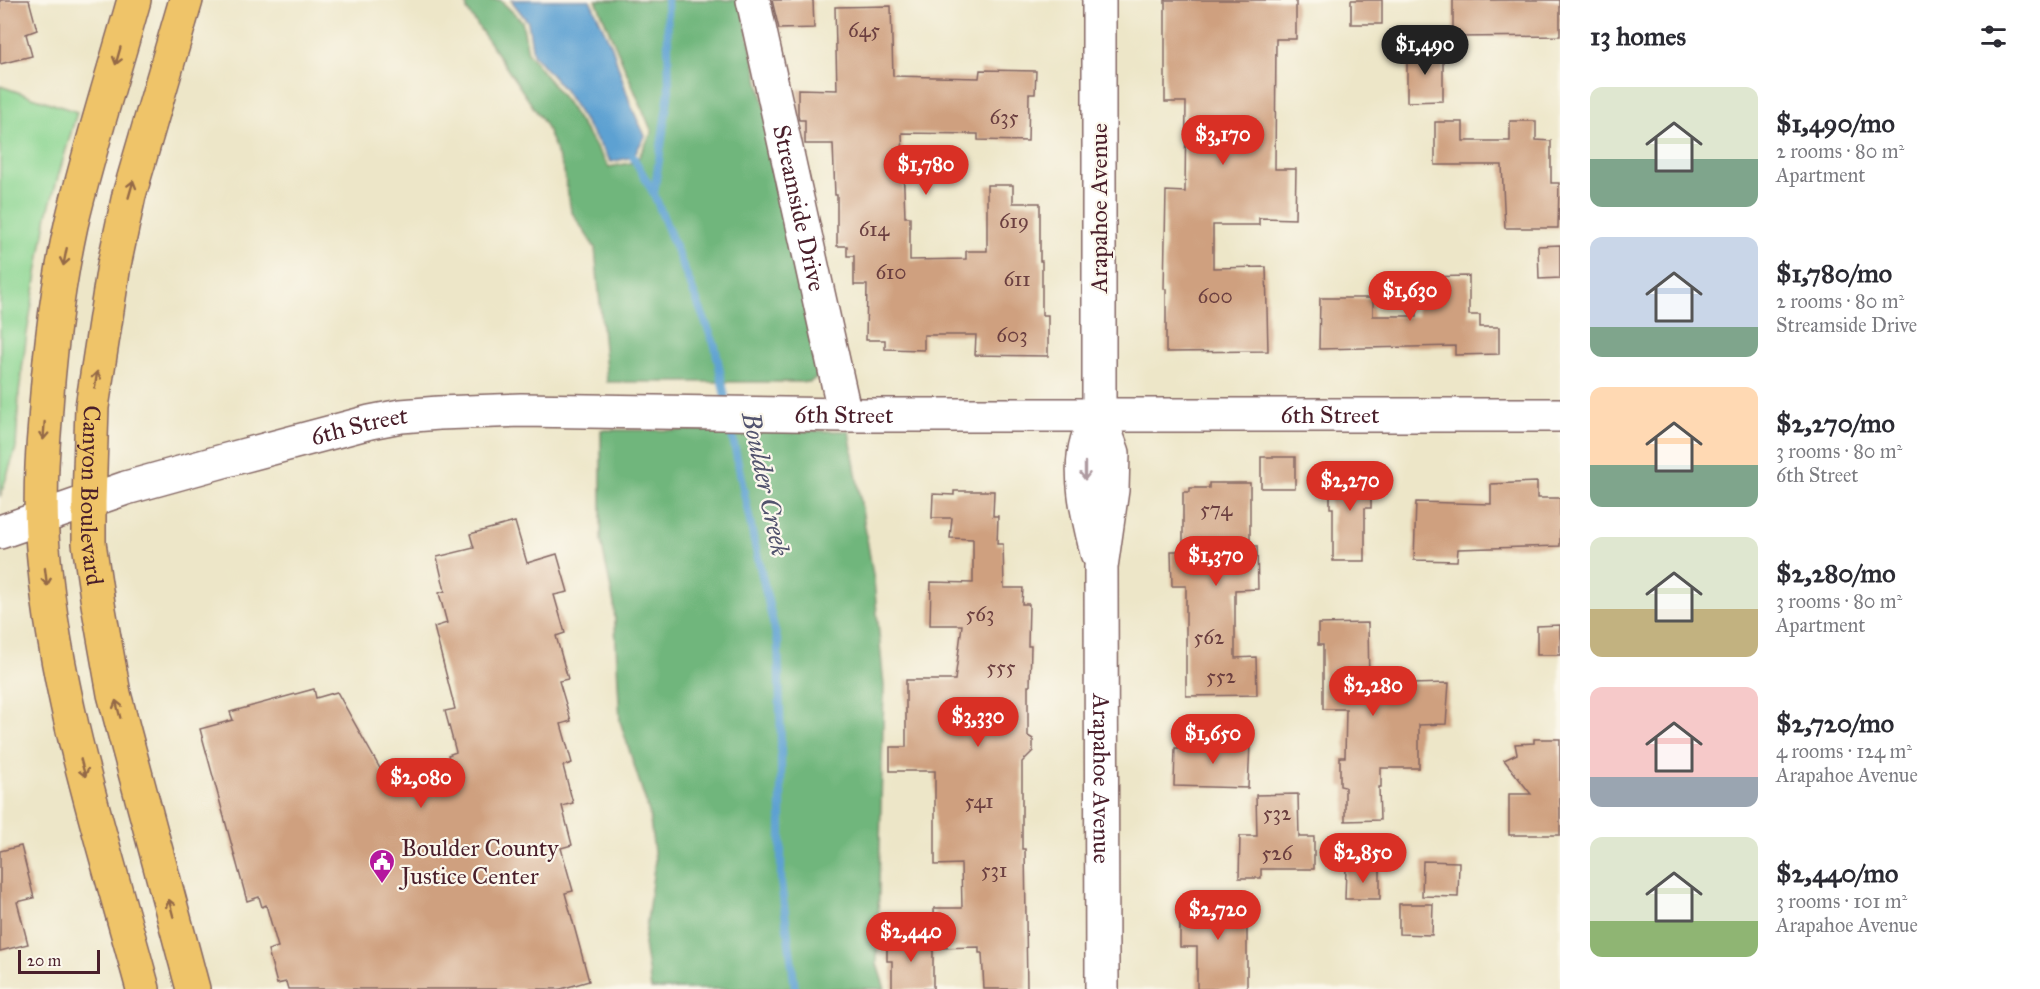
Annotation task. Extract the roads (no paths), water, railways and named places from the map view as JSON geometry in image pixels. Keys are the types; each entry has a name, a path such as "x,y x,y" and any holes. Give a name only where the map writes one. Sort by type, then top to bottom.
{"main road":[{"name":"Canyon Boulevard","path":"134,0 71,225 59,289 46,397 41,469 41,519 50,606 63,688 143,989"},
{"name":"Canyon Boulevard","path":"186,0 129,195 114,265 93,407 89,543 114,694 193,989"}],"street":[{"name":"Streamside Drive","path":"753,0 845,415"},
{"name":"Arapahoe Avenue","path":"1099,0 1099,416 1088,438 1086,448 1085,488 1086,506 1101,567 1102,989"},
{"name":"6th Street","path":"0,532 126,488 223,461 391,418 439,413 521,410 845,415 1560,415"}],"water":[{"path":"511,0 590,0 612,47 631,106 645,136 633,157 611,162 564,90 533,54 528,22"}],"waterway":[{"name":"Boulder Creek","path":"667,0 669,91 654,194 715,346 727,407"},
{"path":"628,148 654,194"},
{"name":"Boulder Creek","path":"729,420 778,644 781,882 795,989"}],"place":[{"name":"Boulder County Justice Center","path":"382,885"}]}
